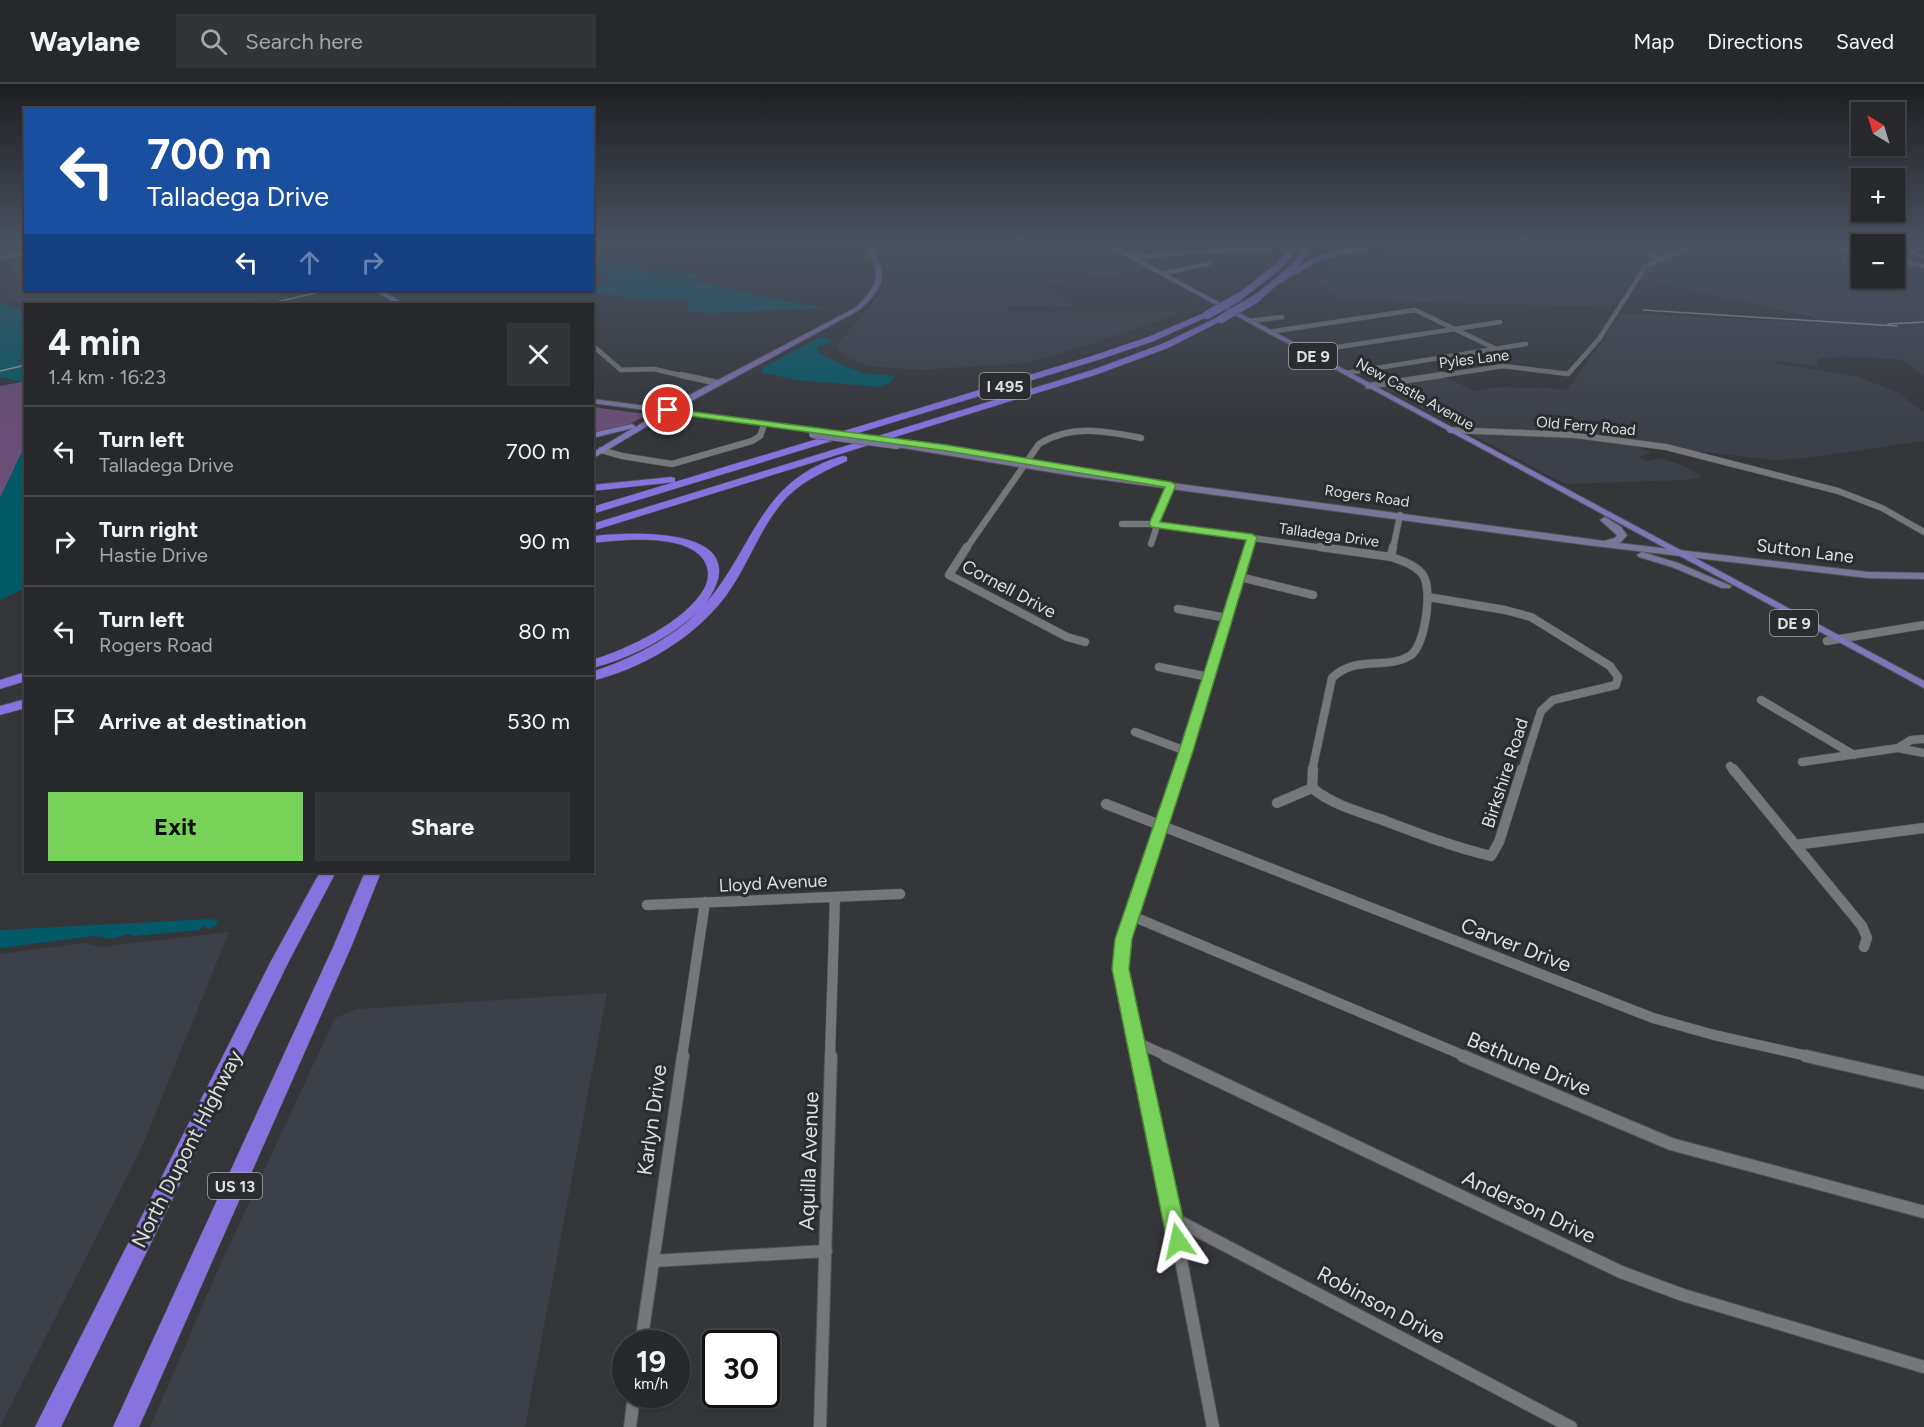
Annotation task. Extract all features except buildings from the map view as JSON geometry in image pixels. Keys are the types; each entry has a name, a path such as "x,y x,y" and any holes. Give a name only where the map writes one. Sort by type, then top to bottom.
{"highway":[{"name":"I 495","path":"594,510 1095,358 1151,339 1225,305"},
{"name":"I 495","path":"594,527 1095,372 1159,348 1221,319 1246,305"},
{"path":"594,674 645,657 676,637 699,618 717,599 771,510 784,495 805,478 856,454 1069,384 1095,372"},
{"path":"594,488 690,476 799,448"},
{"path":"594,540 640,536 678,541 704,552 712,561 715,573 713,582 703,598 669,629 628,652 594,663"},
{"path":"0,685 24,677"},
{"path":"0,692 24,686"},
{"path":"0,711 24,704"},
{"path":"280,961 298,915 319,873"},
{"name":"North Dupont Highway","path":"48,1427 280,961 327,873"},
{"name":"US 13","path":"126,1427 343,945 373,873"},
{"path":"343,945 382,873"},
{"path":"37,1427 61,1400"}],"main road":[{"path":"594,455 665,412 862,305"},
{"name":"New Castle Avenue","path":"1220,305 1662,547 1726,586 1924,685"},
{"path":"594,436 632,426 665,412"},
{"name":"New Castle Avenue","path":"1523,470 1605,520 1662,547"},
{"name":"New Castle Avenue","path":"1682,554 1924,694"}],"street":[{"name":"Pyles Lane","path":"1368,386 1503,366 1568,374 1599,339 1621,305"},
{"path":"1269,332 1415,310 1496,349"},
{"path":"1250,321 1282,317"},
{"path":"1306,352 1500,322"},
{"path":"1346,373 1526,344"},
{"path":"594,347 621,370 654,369 718,383"},
{"name":"Rogers Road","path":"594,400 763,428 1587,542 1648,554 1662,547"},
{"name":"Rogers Road","path":"594,405 906,442 1026,463"},
{"path":"601,450 622,456 672,464 752,441 760,436 763,428"},
{"path":"1026,463 1038,444 1059,433 1091,430 1141,438"},
{"name":"Old Ferry Road","path":"1450,430 1619,439 1788,477 1859,497 1894,513 1924,532"},
{"name":"Cornell Drive","path":"1026,463 967,545 949,575 1067,637 1085,642"},
{"path":"1150,544 1156,529 1154,524 1171,485"},
{"path":"1390,557 1400,515"},
{"path":"1587,542 1605,543 1622,537 1621,531 1605,520"},
{"name":"Talladega Drive","path":"1122,524 1154,524 1390,557 1418,568 1424,575 1428,597"},
{"path":"1213,1427 1173,1218 1120,969 1124,939 1186,751 1252,537"},
{"name":"Rogers Road","path":"1587,542 1662,547 1682,554"},
{"path":"1627,550 1675,565 1726,586"},
{"name":"Sutton Lane","path":"1682,554 1868,575 1924,576"},
{"path":"1240,578 1313,595"},
{"path":"1277,803 1312,788 1311,777 1332,678 1336,672 1346,666 1383,663 1414,654 1420,645 1428,597"},
{"name":"Birkshire Road","path":"1312,788 1322,797 1357,811 1459,849 1491,856 1499,842 1541,711 1553,700 1616,685 1618,678 1610,666 1532,617 1428,597"},
{"path":"1178,609 1227,618"},
{"path":"1833,640 1924,625"},
{"path":"1159,667 1209,677"},
{"path":"1761,700 1854,755"},
{"path":"1135,732 1186,751"},
{"path":"1898,748 1911,740 1924,739"},
{"path":"1802,762 1898,748 1924,753"},
{"path":"1731,766 1862,926 1867,938 1864,947"},
{"name":"Carver Drive","path":"1106,804 1653,1018 1714,1035 1924,1083"},
{"path":"1795,844 1924,828"},
{"name":"Lloyd Avenue","path":"646,905 900,894"},
{"name":"Aquilla Avenue","path":"820,1427 835,897"},
{"name":"Karlyn Drive","path":"643,1330 705,902"},
{"name":"Bethune Drive","path":"1132,916 1671,1144 1924,1212"},
{"name":"Anderson Drive","path":"1134,1041 1621,1272 1683,1296 1924,1367"},
{"name":"Robinson Drive","path":"1173,1218 1571,1427"},
{"path":"653,1261 826,1251"},
{"path":"630,1427 632,1408"}],"shaded area":[{"path":"871,305 1073,305 1076,307 1006,306 1009,312 1180,311 1173,316 1092,344 1026,363 916,370 868,366 844,356 836,347"},
{"path":"1521,305 1612,305 1610,307"},
{"path":"1756,305 1924,305 1924,376 1904,360 1894,359 1820,358 1817,366 1775,361 1775,363 1856,376 1897,392 1924,412 1924,441 1807,458 1773,460 1693,451 1598,434 1602,442 1618,442 1644,449 1651,453 1639,457 1647,461 1660,458 1684,466 1702,476 1687,480 1565,484 1382,387 1446,377 1473,391 1501,387 1567,389 1621,313 1822,323 1815,318"},
{"path":"24,383 24,448 0,498 0,386"},
{"path":"594,407 645,414 646,416 627,425 594,433"},
{"path":"229,932 141,1149 0,1427 0,954 84,943 101,947"},
{"path":"607,993 525,1427 150,1427 221,1263 335,1018 357,1009"}],"water":[{"path":"0,305 6,305 24,311 24,359 15,360 24,363 24,383 0,377"},
{"path":"688,305 806,305 830,308 709,313 689,311"},
{"path":"820,337 828,338 832,343 817,347 818,352 863,373 894,376 891,382 880,387 797,380 761,372 764,367"},
{"path":"24,448 24,588 0,600 0,498"},
{"path":"210,919 218,921 215,927 208,929 204,925 200,930 134,936 128,934 112,939 93,936 0,948 0,930"}],"railway":[{"path":"1643,310 1897,326"},
{"path":"1888,324 1924,322"},
{"path":"0,371 24,365"}],"route":[{"path":"668,410 1028,460 1171,485 1154,524 1252,537 1186,751 1124,939 1120,969 1178,1241"}]}
